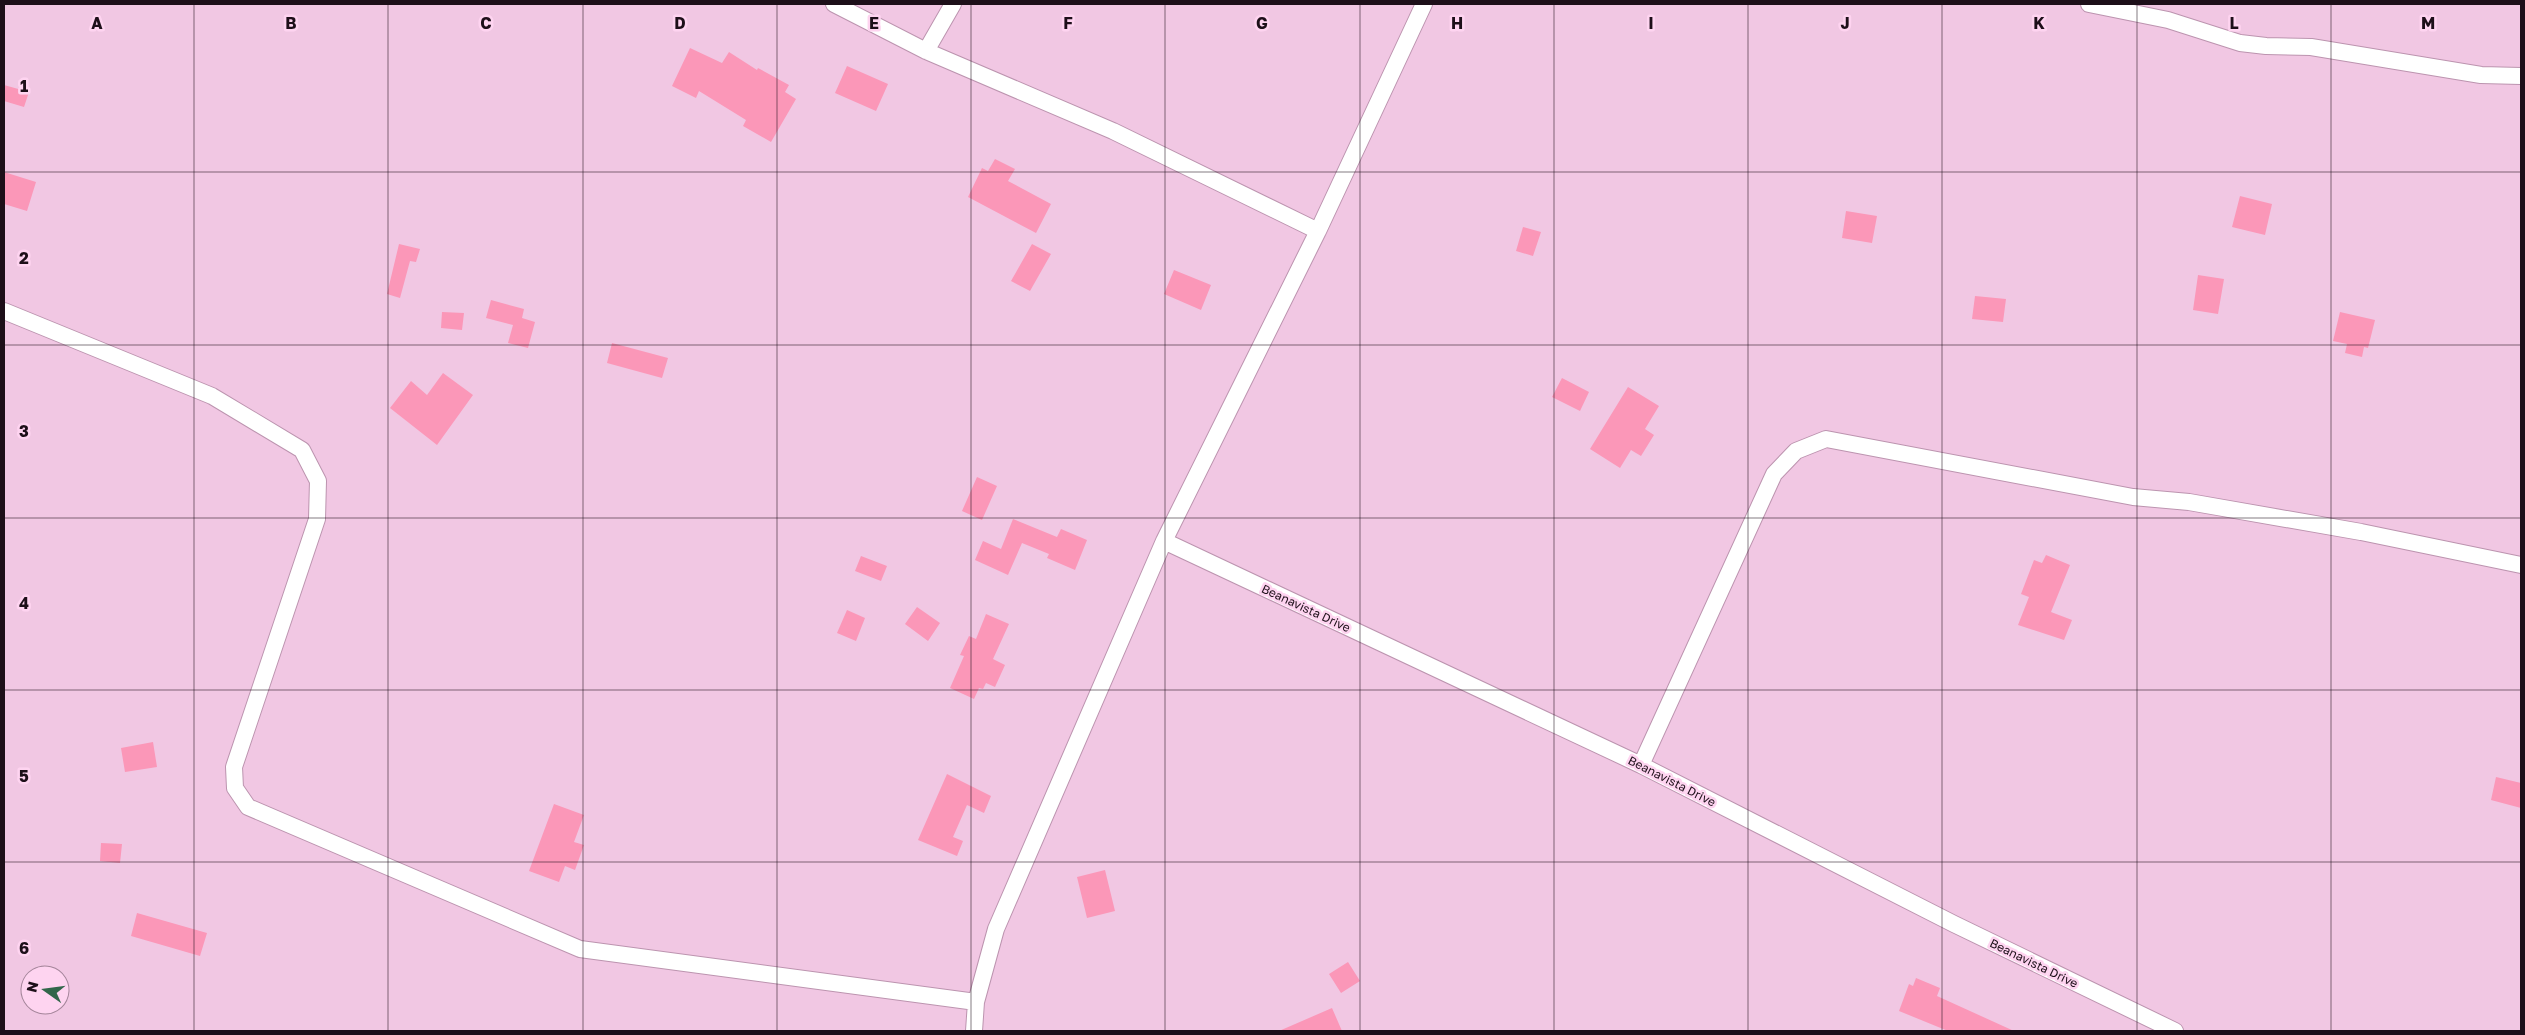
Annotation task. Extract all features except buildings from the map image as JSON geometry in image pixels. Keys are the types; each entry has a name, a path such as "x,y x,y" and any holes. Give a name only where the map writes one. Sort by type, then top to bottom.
{"street":[{"path":"834,4 926,51 1113,131 1318,231"},
{"path":"926,51 953,4"},
{"path":"974,1031 976,1002 996,929 1164,541 1318,231 1424,4"},
{"path":"2089,4 2168,20 2240,43 2266,46 2311,47 2481,75 2521,76"},
{"path":"4,311 212,396 302,450 318,481 317,519 234,767 235,788 248,807 580,950 976,1002"},
{"path":"1641,765 1774,474 1796,451 1826,439 2133,497 2189,502 2352,530 2521,565"},
{"name":"Beanavista Drive","path":"1164,541 1641,765 1954,924 2175,1031"}]}
